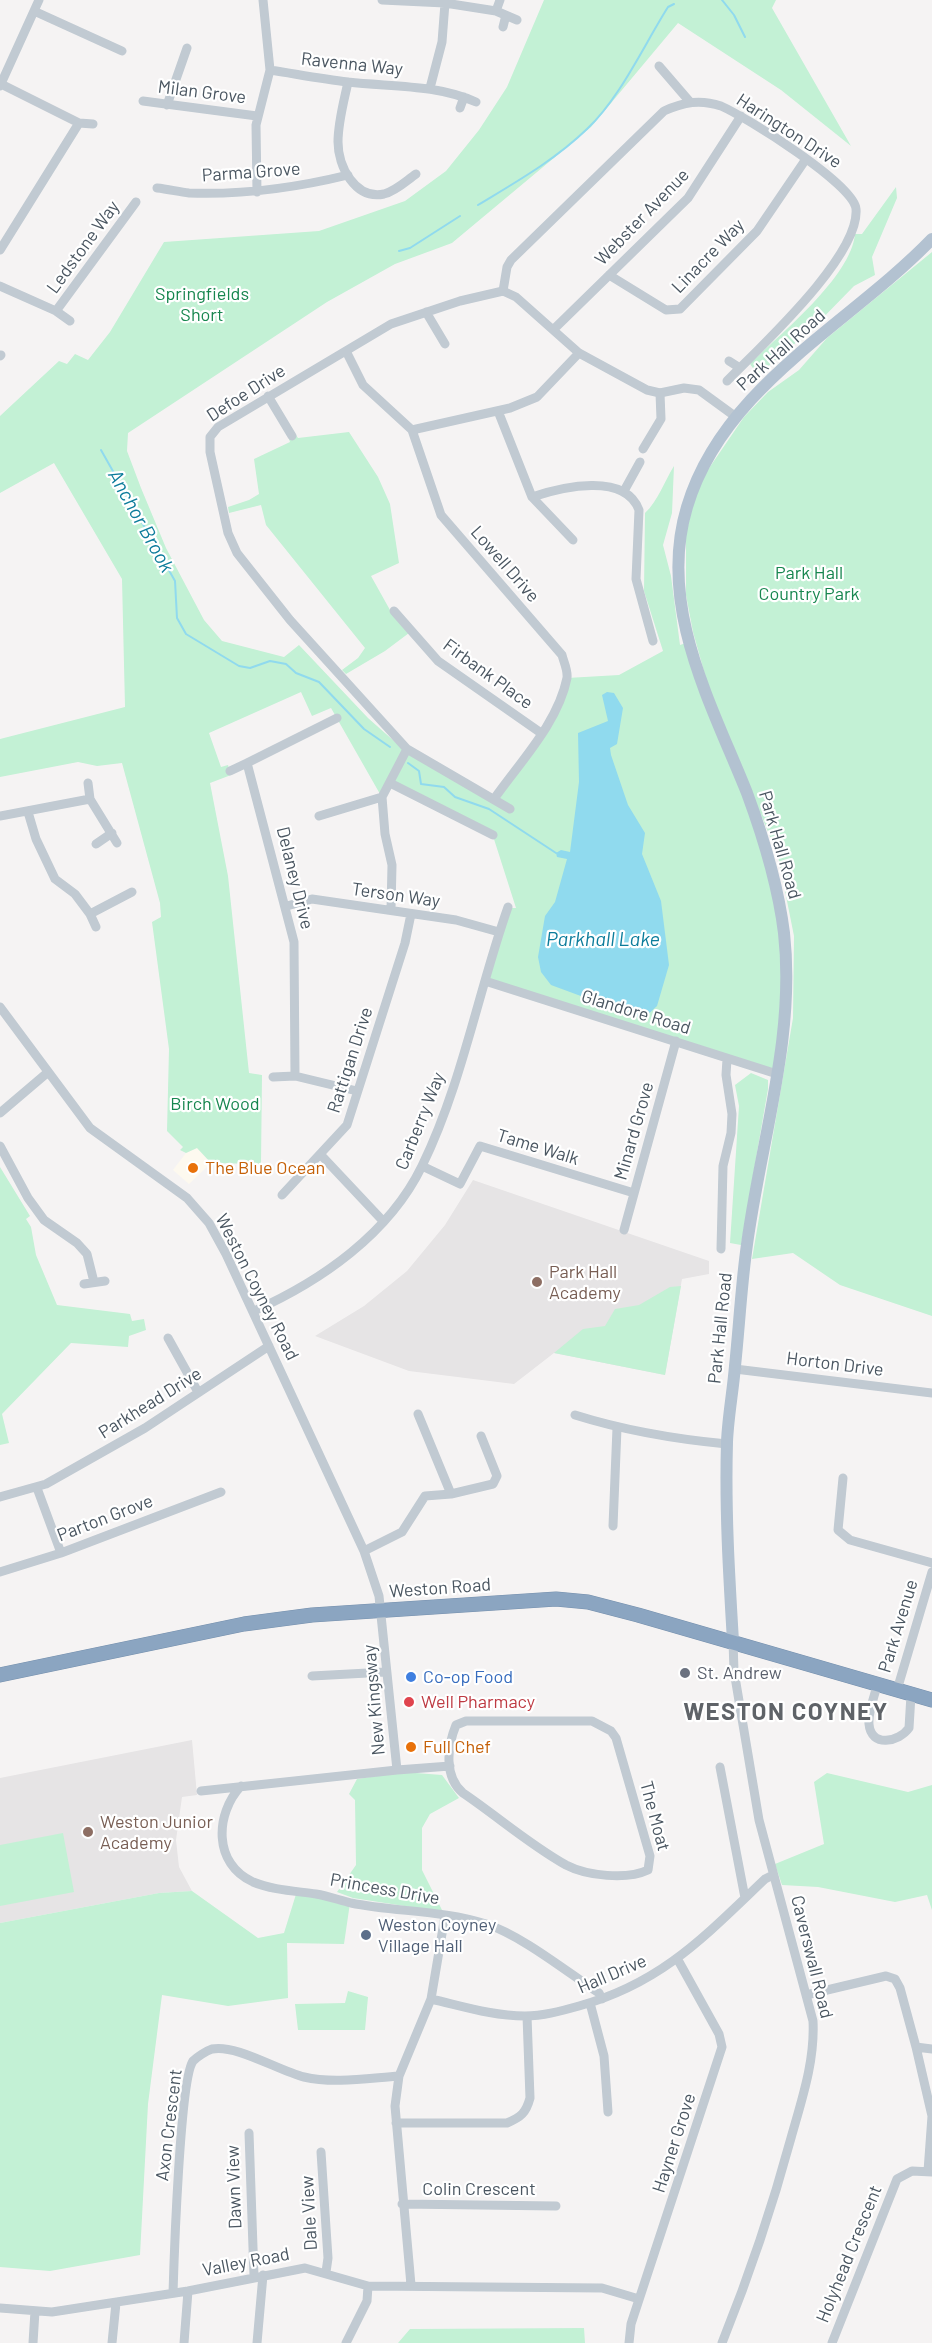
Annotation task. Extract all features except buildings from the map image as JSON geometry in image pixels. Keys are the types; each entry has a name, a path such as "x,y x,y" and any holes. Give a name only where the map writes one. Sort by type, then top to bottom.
{"highway":[{"name":"Weston Road","path":"0,1675 244,1624 382,1611 555,1599 588,1602 733,1641 877,1686 932,1700"}],"main road":[{"name":"Park Hall Road","path":"733,1641 727,1444 746,1250 784,1027 786,971 780,907 772,867 755,814 696,668 683,615 679,581 683,523 695,484 721,435 736,417 788,364 884,284 932,239"}],"street":[{"path":"39,0 0,85 79,123 93,124"},
{"path":"257,192 257,116 270,70 263,0"},
{"path":"382,0 445,3 496,11 518,20"},
{"path":"496,11 500,0"},
{"path":"430,88 442,42 445,3"},
{"path":"34,11 122,51"},
{"path":"503,27 506,15"},
{"path":"167,105 188,48"},
{"path":"659,66 690,102 676,106 659,116 511,260 507,267 503,291 516,297 579,353 647,390 660,393 684,388 699,390 736,417"},
{"name":"Ravenna Way","path":"270,70 348,82 430,88 476,102"},
{"path":"348,82 338,140 339,151 348,175 361,190 376,195 391,191 416,174"},
{"path":"460,108 464,97"},
{"name":"Milan Grove","path":"143,101 257,116"},
{"name":"Harington Drive","path":"690,102 708,102 741,116 806,159 848,191 857,207 853,230 819,286 728,381"},
{"name":"Webster Avenue","path":"554,329 688,198 741,116"},
{"path":"0,250 79,123"},
{"name":"Linacre Way","path":"609,275 666,310 680,309 746,243 806,159"},
{"name":"Parma Grove","path":"161,199 160,188 188,193 257,192 300,187 348,175"},
{"name":"Ledstone Way","path":"56,311 135,207"},
{"name":"Ledstone Way","path":"0,286 56,311 70,321"},
{"name":"Defoe Drive","path":"503,291 391,324 218,427 210,437 210,452 228,533 237,553 290,620 407,749 510,809"},
{"path":"426,312 445,344"},
{"name":"Lowell Drive","path":"346,351 363,385 412,430 441,515 562,655 567,669 567,678 554,715 494,799"},
{"path":"412,430 498,411 537,397 579,353"},
{"path":"729,361 740,368"},
{"path":"643,449 661,419 660,393"},
{"path":"268,396 291,429"},
{"path":"498,411 532,497 573,540"},
{"path":"624,490 640,462"},
{"path":"532,497 570,485 624,490 636,501 639,510 636,579 653,641"},
{"name":"Firbank Place","path":"394,610 438,661 541,733"},
{"path":"318,714 323,724"},
{"path":"230,771 337,718"},
{"path":"391,910 393,874 385,834 382,796 407,749"},
{"name":"Delaney Drive","path":"247,763 287,906 294,942 295,1076"},
{"path":"88,783 90,799 114,838 96,844"},
{"path":"390,783 493,835"},
{"path":"319,816 382,796"},
{"path":"0,816 90,799"},
{"path":"28,812 36,839 55,879 75,894 90,914 96,927"},
{"path":"90,914 128,894 118,887"},
{"name":"Terson Way","path":"287,906 312,899 456,920 499,932"},
{"name":"Carberry Way","path":"254,1311 312,1283 339,1264 383,1221 422,1166 448,1101 508,907"},
{"name":"Rattigan Drive","path":"282,1195 347,1125 405,943 411,914"},
{"name":"Glandore Road","path":"485,981 777,1074"},
{"name":"Weston Coyney Road","path":"0,1007 90,1128 187,1198 209,1223 254,1311 364,1551 382,1611"},
{"name":"Minard Grove","path":"624,1230 676,1041"},
{"name":"Park Hall Road","path":"721,1249 723,1166 731,1133 732,1114 726,1075 727,1059"},
{"path":"0,1113 47,1073"},
{"path":"273,1077 295,1076 357,1091"},
{"path":"0,1146 28,1198 44,1220 77,1243 87,1254 100,1282 84,1284"},
{"name":"Tame Walk","path":"422,1166 460,1184 480,1146 634,1193"},
{"path":"320,1154 383,1221"},
{"path":"168,1338 198,1392"},
{"name":"Parkhead Drive","path":"0,1497 41,1486 145,1428 269,1346"},
{"name":"Horton Drive","path":"735,1368 932,1393"},
{"path":"418,1414 451,1494"},
{"path":"575,1415 617,1428 670,1439 727,1444"},
{"path":"613,1526 617,1428"},
{"path":"364,1551 402,1532 425,1496 451,1494 493,1484 497,1476 481,1436"},
{"path":"843,1478 838,1530 850,1540 932,1563"},
{"path":"41,1486 61,1553"},
{"name":"Parton Grove","path":"0,1572 61,1553 221,1492"},
{"name":"Park Avenue","path":"897,1690 932,1572"},
{"name":"New Kingsway","path":"382,1611 397,1770 450,1766"},
{"name":"Caverswall Road","path":"722,2343 752,2270 809,2072 814,2042 813,2020 773,1875 752,1784 732,1657 733,1641"},
{"path":"312,1676 386,1672"},
{"path":"877,1686 869,1723 874,1736 881,1740 895,1740 909,1728 911,1695"},
{"name":"The Moat","path":"466,1721 592,1721 604,1726 616,1738 650,1856 648,1870 639,1874 592,1874 567,1866 463,1793 454,1785 450,1766 452,1736 456,1725 466,1721"},
{"path":"720,1767 745,1898"},
{"path":"201,1791 397,1770"},
{"name":"Princess Drive","path":"241,1786 231,1797 223,1815 221,1834 231,1864 240,1874 267,1886 331,1897 350,1903 446,1916 485,1924 503,1931 599,1993 602,1999"},
{"name":"Hall Drive","path":"431,1999 505,2015 527,2016 602,1999 638,1983 678,1960 765,1879 773,1875"},
{"path":"411,2285 396,2123 399,2076 431,1999 446,1916"},
{"name":"Hayner Grove","path":"629,2343 631,2324 722,2048 719,2034 678,1960"},
{"path":"806,1995 886,1976 895,1979 900,1988 916,2047 932,2116 930,2171"},
{"path":"590,2003 613,2102 609,2112"},
{"path":"396,2123 507,2122 520,2117 527,2110 530,2098 527,2016"},
{"path":"916,2047 932,2049"},
{"name":"Axon Crescent","path":"173,2293 179,2165 188,2076 193,2062 212,2049 228,2050 304,2077 332,2080 399,2076"},
{"name":"Dawn View","path":"249,2133 259,2275 257,2343"},
{"name":"Dale View","path":"321,2152 328,2258 326,2272"},
{"name":"Holyhead Crescent","path":"832,2343 897,2179 912,2171 930,2171"},
{"name":"Colin Crescent","path":"402,2204 556,2206"},
{"name":"Valley Road","path":"0,2308 52,2312 188,2291 259,2275 305,2268 326,2272 354,2284 368,2286 602,2288 639,2300"},
{"path":"346,2343 367,2301 368,2286"},
{"path":"184,2343 188,2291"},
{"path":"112,2343 116,2303"},
{"path":"33,2343 35,2311"}],"shaded area":[{"path":"197,1148 211,1163 189,1184 173,1170 186,1153"},
{"name":"Park Hall Academy","path":"473,1180 709,1261 709,1274 682,1279 665,1375 554,1353 514,1384 409,1371 315,1336 364,1306 407,1271 445,1225"},
{"name":"Weston Junior Academy","path":"192,1740 197,1795 182,1797 176,1840 179,1867 192,1891 159,1893 0,1923 0,1778"}],"green space":[{"path":"544,0 776,0 772,8 851,146 781,90 678,23 591,127 452,243 395,264 327,302 128,433 127,451 166,548 204,620 222,641 284,657 299,645 368,718 403,749 380,794 331,708 312,716 301,692 209,733 221,767 228,765 231,775 210,783 228,876 249,1073 262,1075 261,1164 211,1163 197,1148 186,1153 180,1150 183,1147 167,1131 169,1049 152,922 161,917 160,903 122,763 97,766 78,762 0,777 0,739 125,707 122,579 54,463 0,493 0,416 59,361 67,364 75,354 88,360 110,332 164,242 319,231 405,201 446,171 479,130 507,87"},
{"path":"896,187 897,198 872,257 875,275 854,286 813,328 758,375 750,364 828,286 851,251 855,234 862,234"},
{"name":"Park Hall Country Park","path":"932,252 932,1316 840,1285 793,1253 752,1259 793,1018 794,936 778,856 709,689 693,632 686,595 686,534 693,504 703,477 744,417 768,392 799,370 827,338"},
{"path":"349,432 378,477 390,504 399,563 371,576 390,610 409,633 385,651 346,674 342,670 358,658 365,648 266,525 261,505 229,513 228,507 259,494 254,459 290,442 289,439 296,435 298,438"},
{"path":"674,466 672,513 663,545 671,576 680,645 689,642 753,810 785,940 777,1074 485,981 511,908 516,908 493,836 390,783 407,749 494,799 554,715 567,678 619,675 663,651 644,591 645,513 657,497"},
{"path":"751,1073 768,1080 768,1089 741,1245 730,1243 739,1106 735,1085"},
{"path":"0,1167 30,1216 26,1219 31,1227 36,1255 57,1305 130,1314 132,1321 144,1319 146,1330 129,1336 128,1347 71,1343 2,1414 9,1443 0,1445"},
{"path":"681,1286 665,1375 554,1353 583,1329 605,1326 615,1309 639,1305 670,1287"},
{"path":"403,1772 442,1775 459,1798 430,1814 422,1828 422,1870 443,1912 353,1898 337,1892 356,1865 355,1800 349,1794 357,1779"},
{"path":"827,1773 908,1792 932,1785 932,1910 927,1895 895,1902 818,1887 782,1885 775,1864 824,1844 814,1782"},
{"path":"63,1833 74,1892 0,1906 0,1845"},
{"path":"192,1891 258,1938 284,1933 297,1891 350,1903 344,1944 287,1943 288,1998 228,2006 162,1995 148,2104 140,2255 50,2271 0,2267 0,1923 159,1893"},
{"path":"348,1991 368,1997 365,2030 298,2030 295,2004 345,2003"},
{"path":"584,2328 585,2343 398,2343 410,2329"}],"water":[{"name":"Parkhall Lake","path":"607,692 614,693 623,708 617,744 610,748 611,755 628,805 645,833 642,854 661,901 669,965 657,1006 643,1019 551,985 541,972 538,957 545,916 555,902 567,859 557,857 556,853 561,850 570,852 579,782 578,733 608,721 602,695"}],"waterway":[{"path":"722,0 734,15 745,37"},
{"path":"478,205 548,161 587,129 610,102 668,7 674,4"},
{"path":"399,251 410,248 460,216"},
{"name":"Anchor Brook","path":"101,450 175,581 177,618 186,634 239,666 250,668 270,661 286,664 296,673 319,682 364,729 390,747"},
{"name":"Anchor Brook","path":"408,763 419,771 421,784 444,787 455,797 489,809 556,853"}],"place":[{"name":"The Blue Ocean","path":"193,1168"},
{"name":"Park Hall Academy","path":"537,1282"},
{"name":"St. Andrew","path":"685,1673"},
{"name":"Co-op Food","path":"411,1677"},
{"name":"Well Pharmacy","path":"409,1702"},
{"name":"Full Chef","path":"411,1747"},
{"name":"Weston Junior Academy","path":"88,1832"},
{"name":"Weston Coyney Village Hall","path":"366,1935"}],"district":[{"name":"WESTON COYNEY","path":"786,1712"}],"park label":[{"name":"Springfields Short","path":"202,304"},
{"name":"Birch Wood","path":"215,1104"}]}
